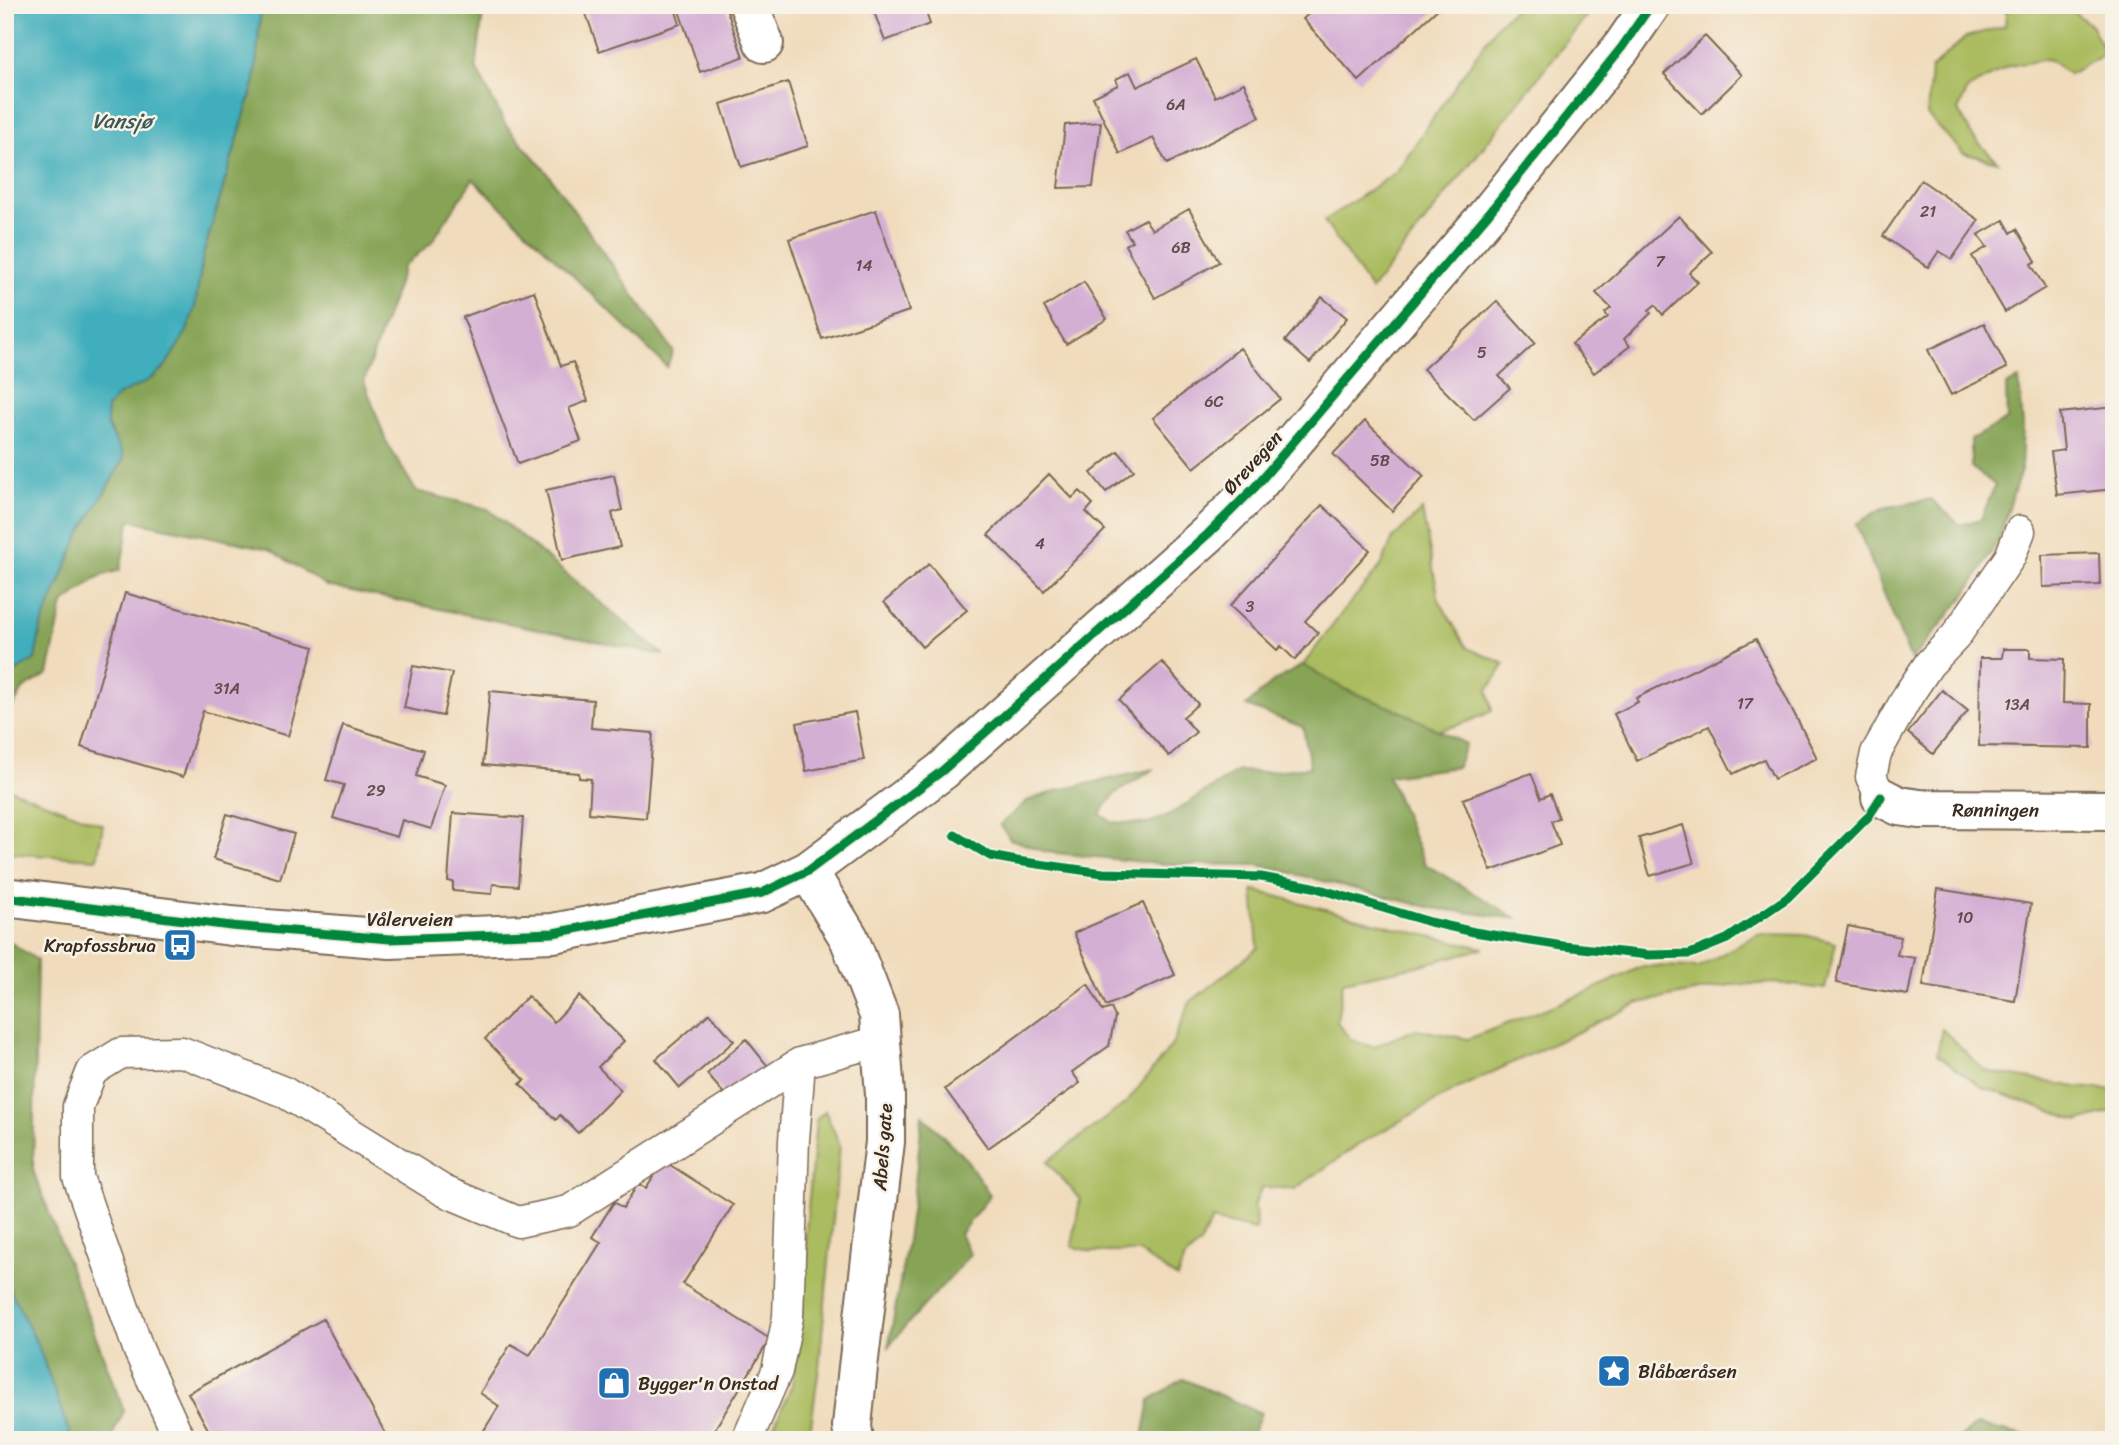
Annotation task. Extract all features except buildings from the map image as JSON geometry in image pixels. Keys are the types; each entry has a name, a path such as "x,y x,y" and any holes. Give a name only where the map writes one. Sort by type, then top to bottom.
{"street":[{"path":"749,5 764,43"},
{"name":"Ørevegen","path":"808,871 942,771 1208,534 1255,487 1489,213 1622,47 1651,5"},
{"name":"Rønningen","path":"1881,797 1899,806 1920,809 2114,810"},
{"name":"Vålerveien","path":"5,897 231,926 390,939 553,933 762,893 808,871"},
{"name":"Abels gate","path":"808,871 849,938 879,1015 885,1095 885,1142 858,1367 852,1426 854,1440"}],"lane":[{"path":"1881,797 1871,777 1876,754 1929,664 1955,637 2010,557 2020,531"},
{"path":"180,1440 139,1351 78,1177 78,1106 92,1071 121,1053 182,1052 284,1091 444,1191 518,1222 569,1211 800,1063 880,1041"},
{"path":"747,1440 777,1371 788,1317 794,1140 800,1063"}],"green space":[{"path":"261,5 484,5 476,68 505,124 546,171 673,351 667,367 473,179 431,243 404,266 364,381 386,441 416,491 488,509 664,655 327,586 269,549 130,520 120,570 98,577 63,604 48,674 23,689 5,721 5,678 35,659 41,626 79,536 123,460 123,454 107,425 107,408 117,396 154,377 195,306 203,255 255,80"},
{"path":"1518,5 1595,5 1371,290 1324,221 1396,172 1497,25"},
{"path":"2007,5 2064,5 2092,26 2105,54 2069,74 2048,59 2009,66 1968,89 1958,110 1973,137 1998,162 1963,153 1927,115 1931,69 1966,37 2005,26"},
{"path":"2019,379 2023,426 2021,469 1999,539 1966,595 1911,660 1856,524 1883,508 1931,499 1960,525 1981,519 1995,485 1971,467 1971,439 2007,420 2006,385"},
{"path":"1422,510 1439,600 1467,648 1505,664 1488,690 1492,711 1438,731 1400,711 1344,689 1303,665 1381,566 1393,538"},
{"path":"1303,665 1344,689 1400,711 1466,744 1457,767 1388,776 1425,864 1518,919 1432,908 1259,865 1163,864 1046,852 1010,839 1000,825 1027,801 1059,790 1154,769 1115,794 1100,814 1112,822 1146,824 1169,815 1238,771 1263,772 1310,767 1303,727 1246,706 1273,682"},
{"path":"5,787 103,825 97,859 5,853"},
{"path":"1253,890 1484,948 1417,966 1343,981 1337,1022 1351,1040 1373,1047 1416,1029 1468,1039 1588,992 1643,966 1699,967 1758,934 1805,935 1836,943 1825,989 1776,983 1729,985 1639,1003 1459,1088 1356,1146 1295,1189 1262,1187 1255,1203 1256,1230 1212,1220 1200,1244 1184,1259 1177,1278 1139,1252 1092,1252 1072,1246 1080,1199 1047,1162 1127,1102 1172,1045 1190,1002 1258,948"},
{"path":"5,939 37,960 33,1170 124,1411 110,1440 72,1440 39,1348 5,1279"},
{"path":"1942,1029 1985,1071 2077,1087 2114,1090 2114,1111 2079,1121 1982,1087 1937,1054"},
{"path":"825,1111 840,1145 819,1367 809,1440 773,1440 774,1426 792,1385 816,1120"},
{"path":"922,1115 966,1159 990,1195 960,1234 970,1254 888,1348 908,1232"},
{"path":"1183,1379 1261,1413 1250,1440 1012,1440 1012,1437 1073,1435 1143,1437 1150,1400"},
{"path":"1977,1425 2033,1438 2069,1440 1957,1440"}],"water":[{"name":"Vansjø","path":"5,5 261,5 255,80 203,255 195,307 187,331 164,368 146,382 117,396 107,408 107,425 123,454 123,460 79,536 41,627 35,659 5,678"},
{"path":"5,1279 39,1348 72,1440 5,1440"}],"cycle path":[{"path":"5,897 231,926 390,939 553,933 762,893 808,871 942,771 1208,534 1255,487 1489,213 1622,47 1651,5"},
{"path":"955,835 990,856 1017,861 1103,873 1261,877 1313,887 1430,922 1474,932 1563,946 1649,955 1690,954 1727,939 1787,898 1868,817 1881,797"}],"place":[{"name":"Krapfossbrua","path":"180,945"},
{"name":"Blåbæråsen","path":"1614,1371"},
{"name":"Bygger'n Onstad","path":"614,1383"}]}
